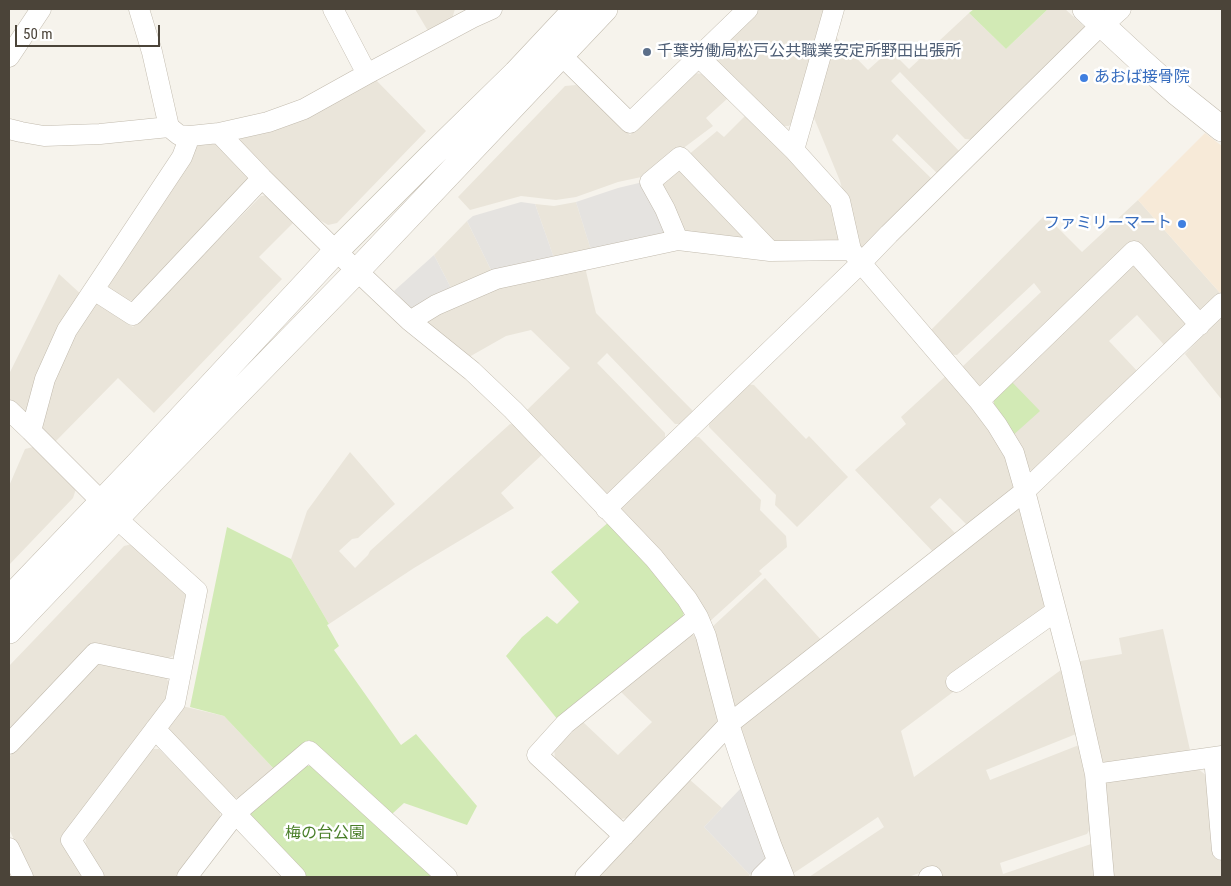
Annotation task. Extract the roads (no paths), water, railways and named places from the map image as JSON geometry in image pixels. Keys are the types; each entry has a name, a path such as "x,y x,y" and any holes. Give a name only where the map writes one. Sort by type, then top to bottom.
{"street":[{"path":"9,57 41,9"},
{"path":"139,9 152,52 168,127"},
{"path":"333,9 367,74"},
{"path":"9,129 44,136 100,134 168,127 179,134 190,136 219,133 268,122 304,109 469,14 492,9"},
{"path":"9,631 109,510 336,251 516,73 576,9"},
{"path":"9,599 109,510 357,271 605,9"},
{"path":"561,55 630,123 748,9"},
{"path":"794,150 834,9"},
{"path":"606,509 856,256 889,234 1103,17 1141,61 1222,129"},
{"path":"699,57 794,150 840,201 856,256 979,401 1014,452 1071,668 1095,774 1104,877"},
{"path":"219,133 336,251 410,321 472,371 513,410 654,558 687,599 698,617 706,636 729,724 781,869 761,877"},
{"path":"31,431 45,379 67,330 182,157 190,136"},
{"path":"678,240 665,209 650,182 680,157 770,251"},
{"path":"94,290 133,315 262,178"},
{"path":"410,321 436,305 496,279 678,240 770,251 856,256"},
{"path":"979,401 1134,251 1200,325"},
{"path":"585,877 729,724 1025,491 1222,303"},
{"path":"9,410 109,510 197,591 175,703 71,840 94,877"},
{"path":"956,682 1056,611"},
{"path":"624,836 537,755 565,724 698,617"},
{"path":"9,744 95,653 181,671"},
{"path":"155,730 296,877"},
{"path":"187,877 236,813 309,751 447,877"},
{"path":"1095,774 1218,757 1222,850"},
{"path":"9,848 23,877"}],"place":[{"name":"千葉労働局松戸公共職業安定所野田出張所","path":"647,52"},
{"name":"あおば接骨院","path":"1084,78"},
{"name":"ファミリーマート","path":"1182,224"}],"park label":[{"name":"梅の台公園","path":"325,834"}]}
